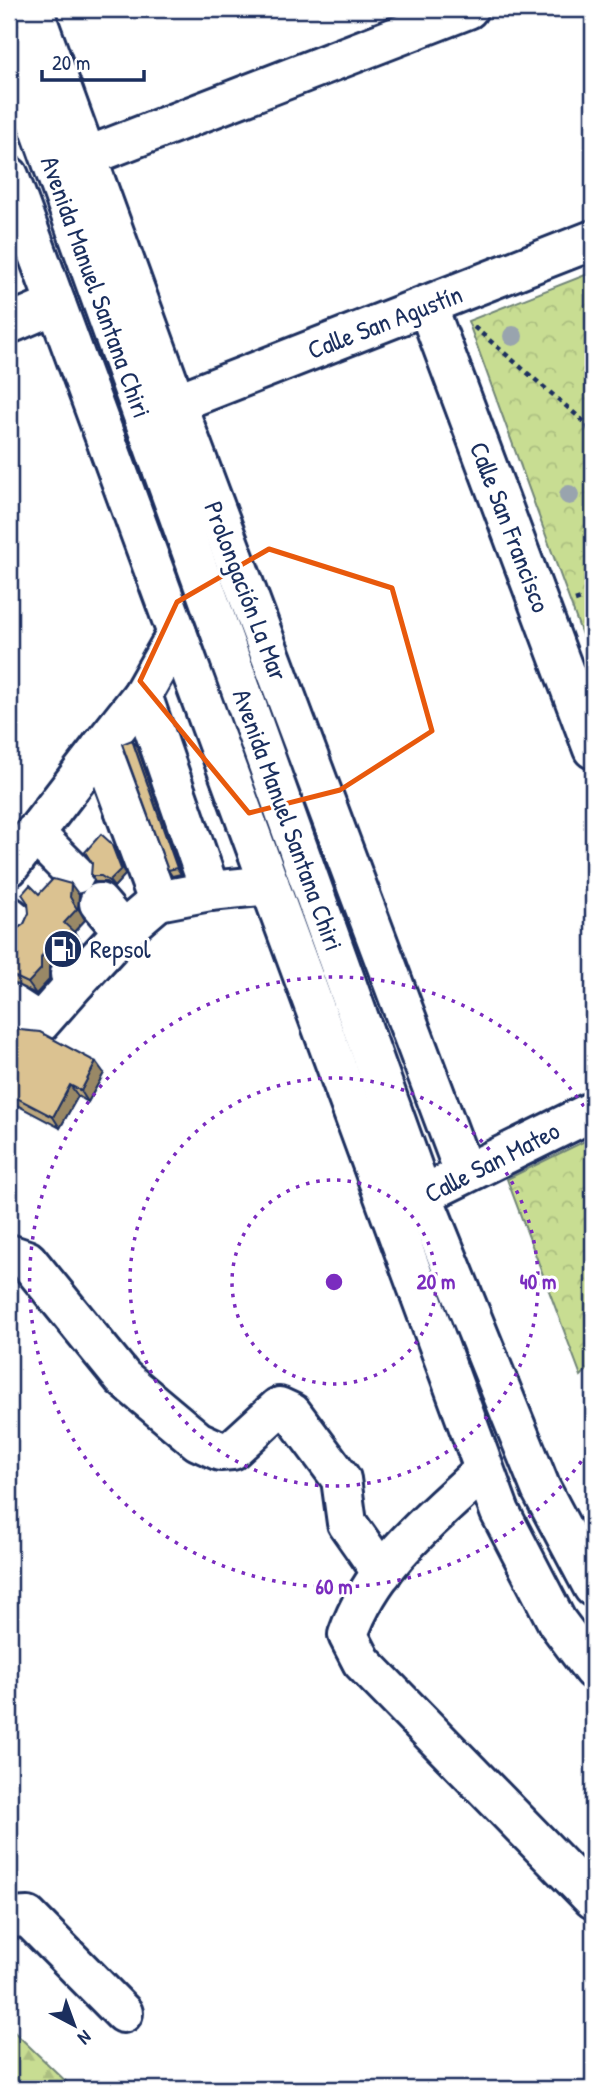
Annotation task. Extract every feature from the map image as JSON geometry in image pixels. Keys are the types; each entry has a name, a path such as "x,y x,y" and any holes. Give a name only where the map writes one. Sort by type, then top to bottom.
{"street":[{"name":"Prolongación La Mar","path":"33,9 176,403 464,1172"},
{"path":"86,157 468,9"},
{"name":"Avenida Manuel Santana Chiri","path":"9,42 408,1207 484,1470 500,1512 557,1622 593,1670"},
{"name":"Avenida Manuel Santana Chiri","path":"9,176 270,885 408,1207 541,1489 593,1587"},
{"name":"Calle San Agustín","path":"176,403 593,240"},
{"path":"9,324 56,304"},
{"name":"Calle San Francisco","path":"427,305 593,749"},
{"path":"9,867 142,695 177,633"},
{"path":"142,695 210,891"},
{"path":"101,747 158,901"},
{"path":"34,833 75,874"},
{"path":"9,1003 40,1023 74,978 111,917 158,901 210,891 270,885"},
{"name":"Calle San Mateo","path":"408,1207 464,1172 593,1111"},
{"path":"9,1254 27,1260 123,1378 198,1441 220,1451 232,1450 279,1407 292,1413 341,1479 347,1523 382,1573"},
{"path":"484,1470 403,1544 358,1606 348,1635 362,1662 593,1899"},
{"path":"9,1918 28,1917 123,2013"}],"path":[{"path":"473,334 468,321 587,424 593,438"},
{"path":"571,603 593,595"}],"highlighted area":[{"path":"269,549 392,588 432,731 340,790 249,813 140,681 177,602"}],"green space":[{"path":"593,272 593,665 468,321"},
{"path":"593,1137 593,1364 581,1376 507,1179"},
{"path":"9,2027 74,2089 9,2089"}],"building":[{"path":"132,740 177,868 168,870 122,744"},
{"path":"101,834 111,843 121,869 109,881 101,876 91,876 92,863 85,852"},
{"path":"53,879 71,884 70,897 77,909 64,923 74,932 66,942 56,942 46,948 41,958 41,969 28,983 9,974 9,930 14,931 24,924 29,913 28,903 22,894 30,885 39,894"},
{"path":"9,1023 20,1030 40,1032 96,1062 81,1091 70,1085 53,1117 9,1094"}],"place":[{"name":"Repsol","path":"63,949"}]}
